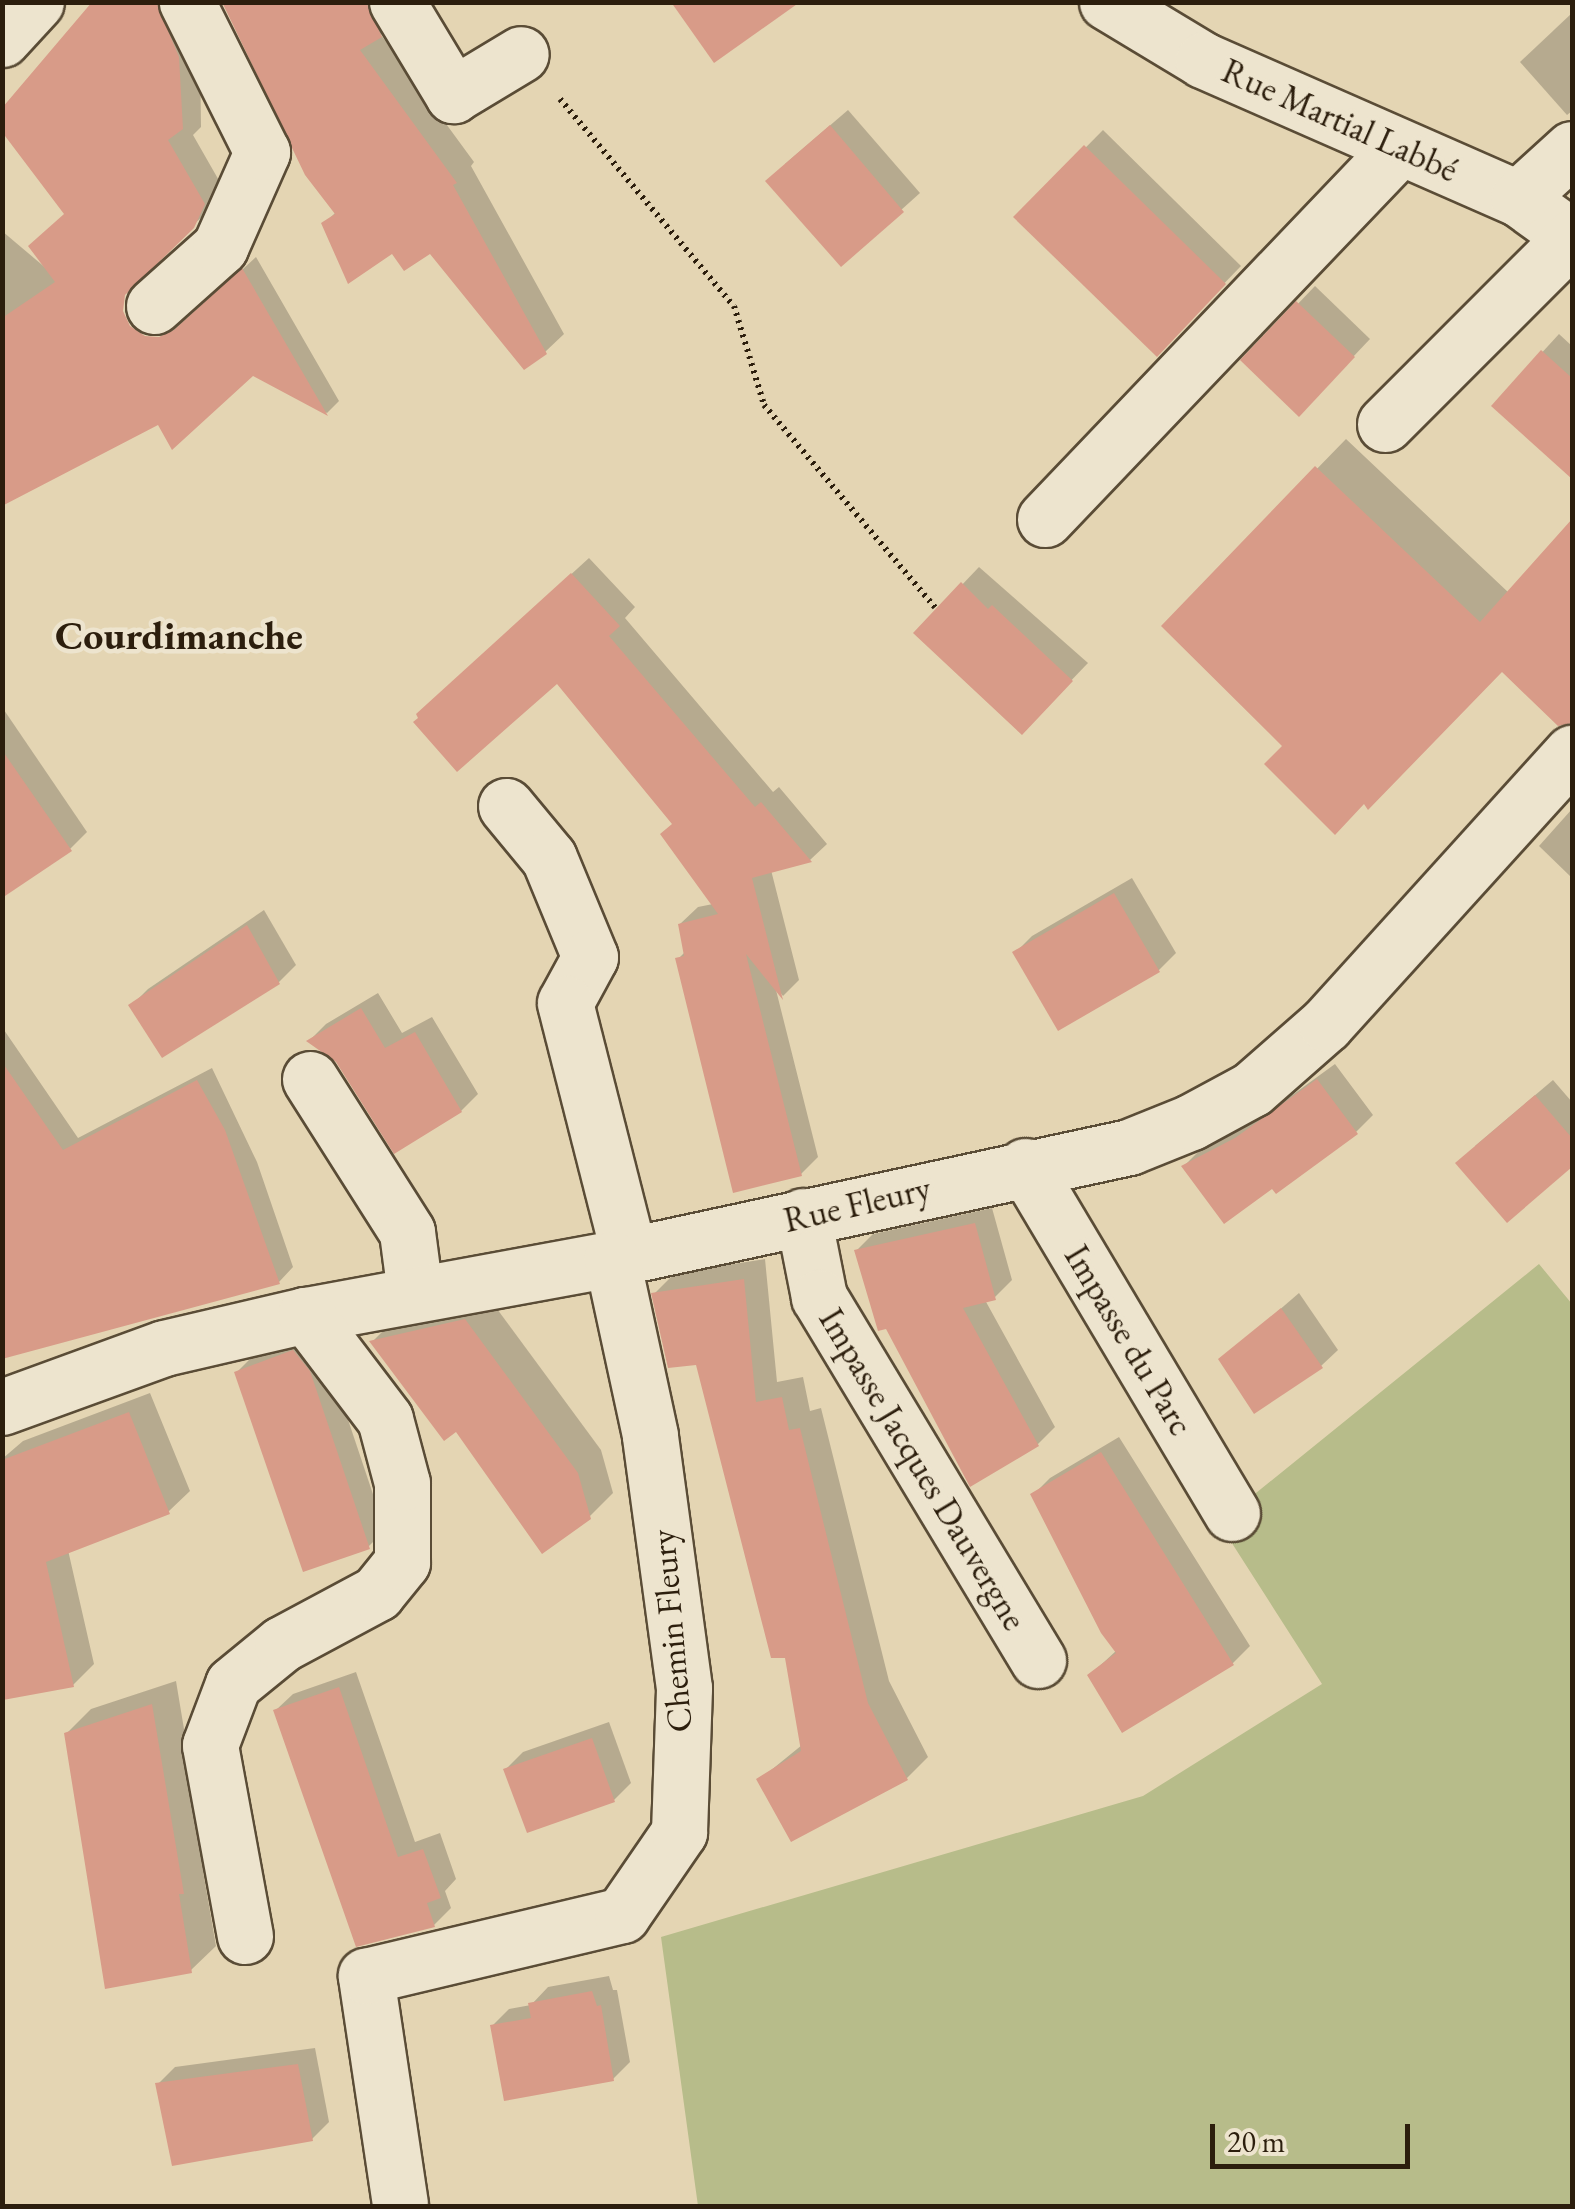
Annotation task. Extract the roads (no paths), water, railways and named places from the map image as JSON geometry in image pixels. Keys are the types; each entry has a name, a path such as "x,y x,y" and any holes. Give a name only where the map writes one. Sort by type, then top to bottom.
{"street":[{"path":"2,39 36,2"},
{"path":"154,306 220,246 262,152 187,2"},
{"path":"397,2 453,95 521,54"},
{"name":"Rue Martial Labbé","path":"1107,2 1203,60 1518,198 1572,237"},
{"path":"1045,520 1400,147"},
{"path":"1518,198 1572,148"},
{"path":"1385,424 1572,237"},
{"name":"Rue Fleury","path":"2,1406 164,1348 306,1314 620,1257 1025,1166 1130,1147 1192,1122 1252,1089 1326,1024 1572,752"},
{"path":"506,806 549,858 590,957 565,1003 620,1257"},
{"path":"310,1080 407,1232 415,1293"},
{"name":"Impasse du Parc","path":"1025,1166 1232,1513"},
{"name":"Impasse Jacques Dauvergne","path":"803,1216 819,1297 1038,1660"},
{"name":"Chemin Fleury","path":"400,2204 366,1976 622,1915 679,1832 684,1688 650,1435 620,1257"},
{"path":"245,1936 210,1746 233,1684 282,1644 377,1593 402,1562 402,1483 386,1420 306,1314"}],"district":[{"name":"Courdimanche","path":"179,635"}]}
